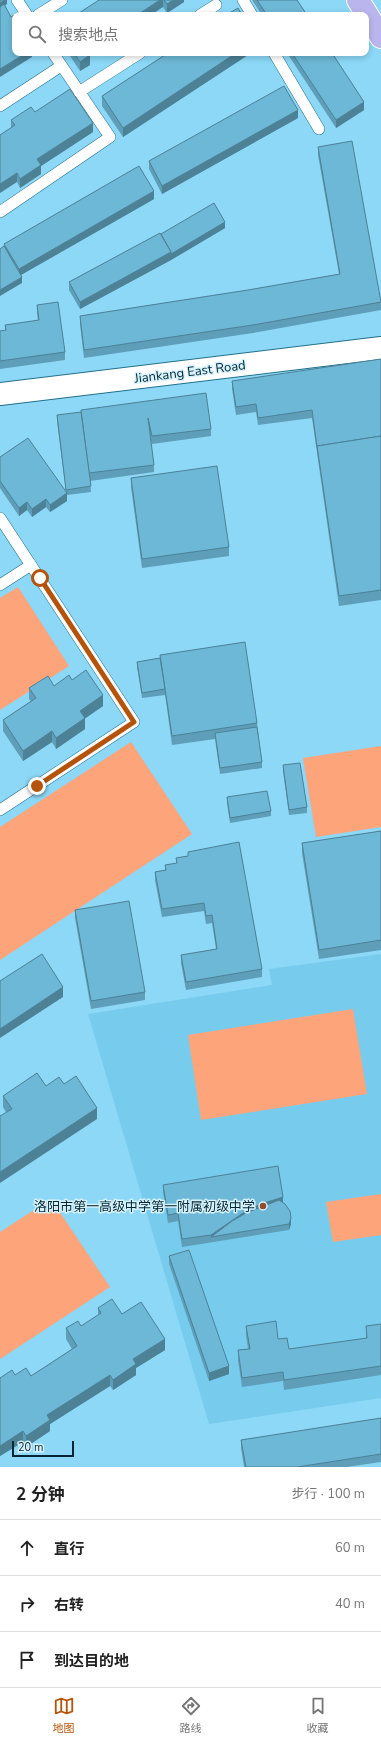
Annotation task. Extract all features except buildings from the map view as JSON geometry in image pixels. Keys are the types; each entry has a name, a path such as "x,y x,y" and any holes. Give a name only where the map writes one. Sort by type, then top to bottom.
{"main road":[{"path":"358,0 365,12"},
{"path":"369,18 381,37"}],"street":[{"name":"Jiankang East Road","path":"0,394 381,348"}],"lane":[{"path":"17,0 25,12"},
{"path":"43,12 62,0"},
{"path":"243,0 250,12"},
{"path":"205,12 216,5"},
{"path":"0,212 110,137 55,56"},
{"path":"79,92 135,56"},
{"path":"276,56 319,129"},
{"path":"0,106 61,66"},
{"path":"0,518 134,722 0,810"},
{"path":"0,585 31,565"}],"shaded area":[{"path":"18,587 69,666 0,710 0,598"},
{"path":"131,742 192,834 0,960 0,827"},
{"path":"381,746 381,827 316,837 303,758"},
{"name":"洛阳市第一高级中学第一附属初级中学","path":"381,954 381,1398 209,1424 88,1014 272,985 269,969"},
{"path":"353,1009 367,1094 201,1120 188,1035"},
{"path":"381,1194 381,1235 333,1242 326,1202"},
{"path":"51,1199 110,1287 0,1359 0,1232"}],"place":[{"name":"洛阳市第一高级中学第一附属初级中学","path":"263,1206"}],"route":[{"path":"37,786 134,722 40,578"}]}
